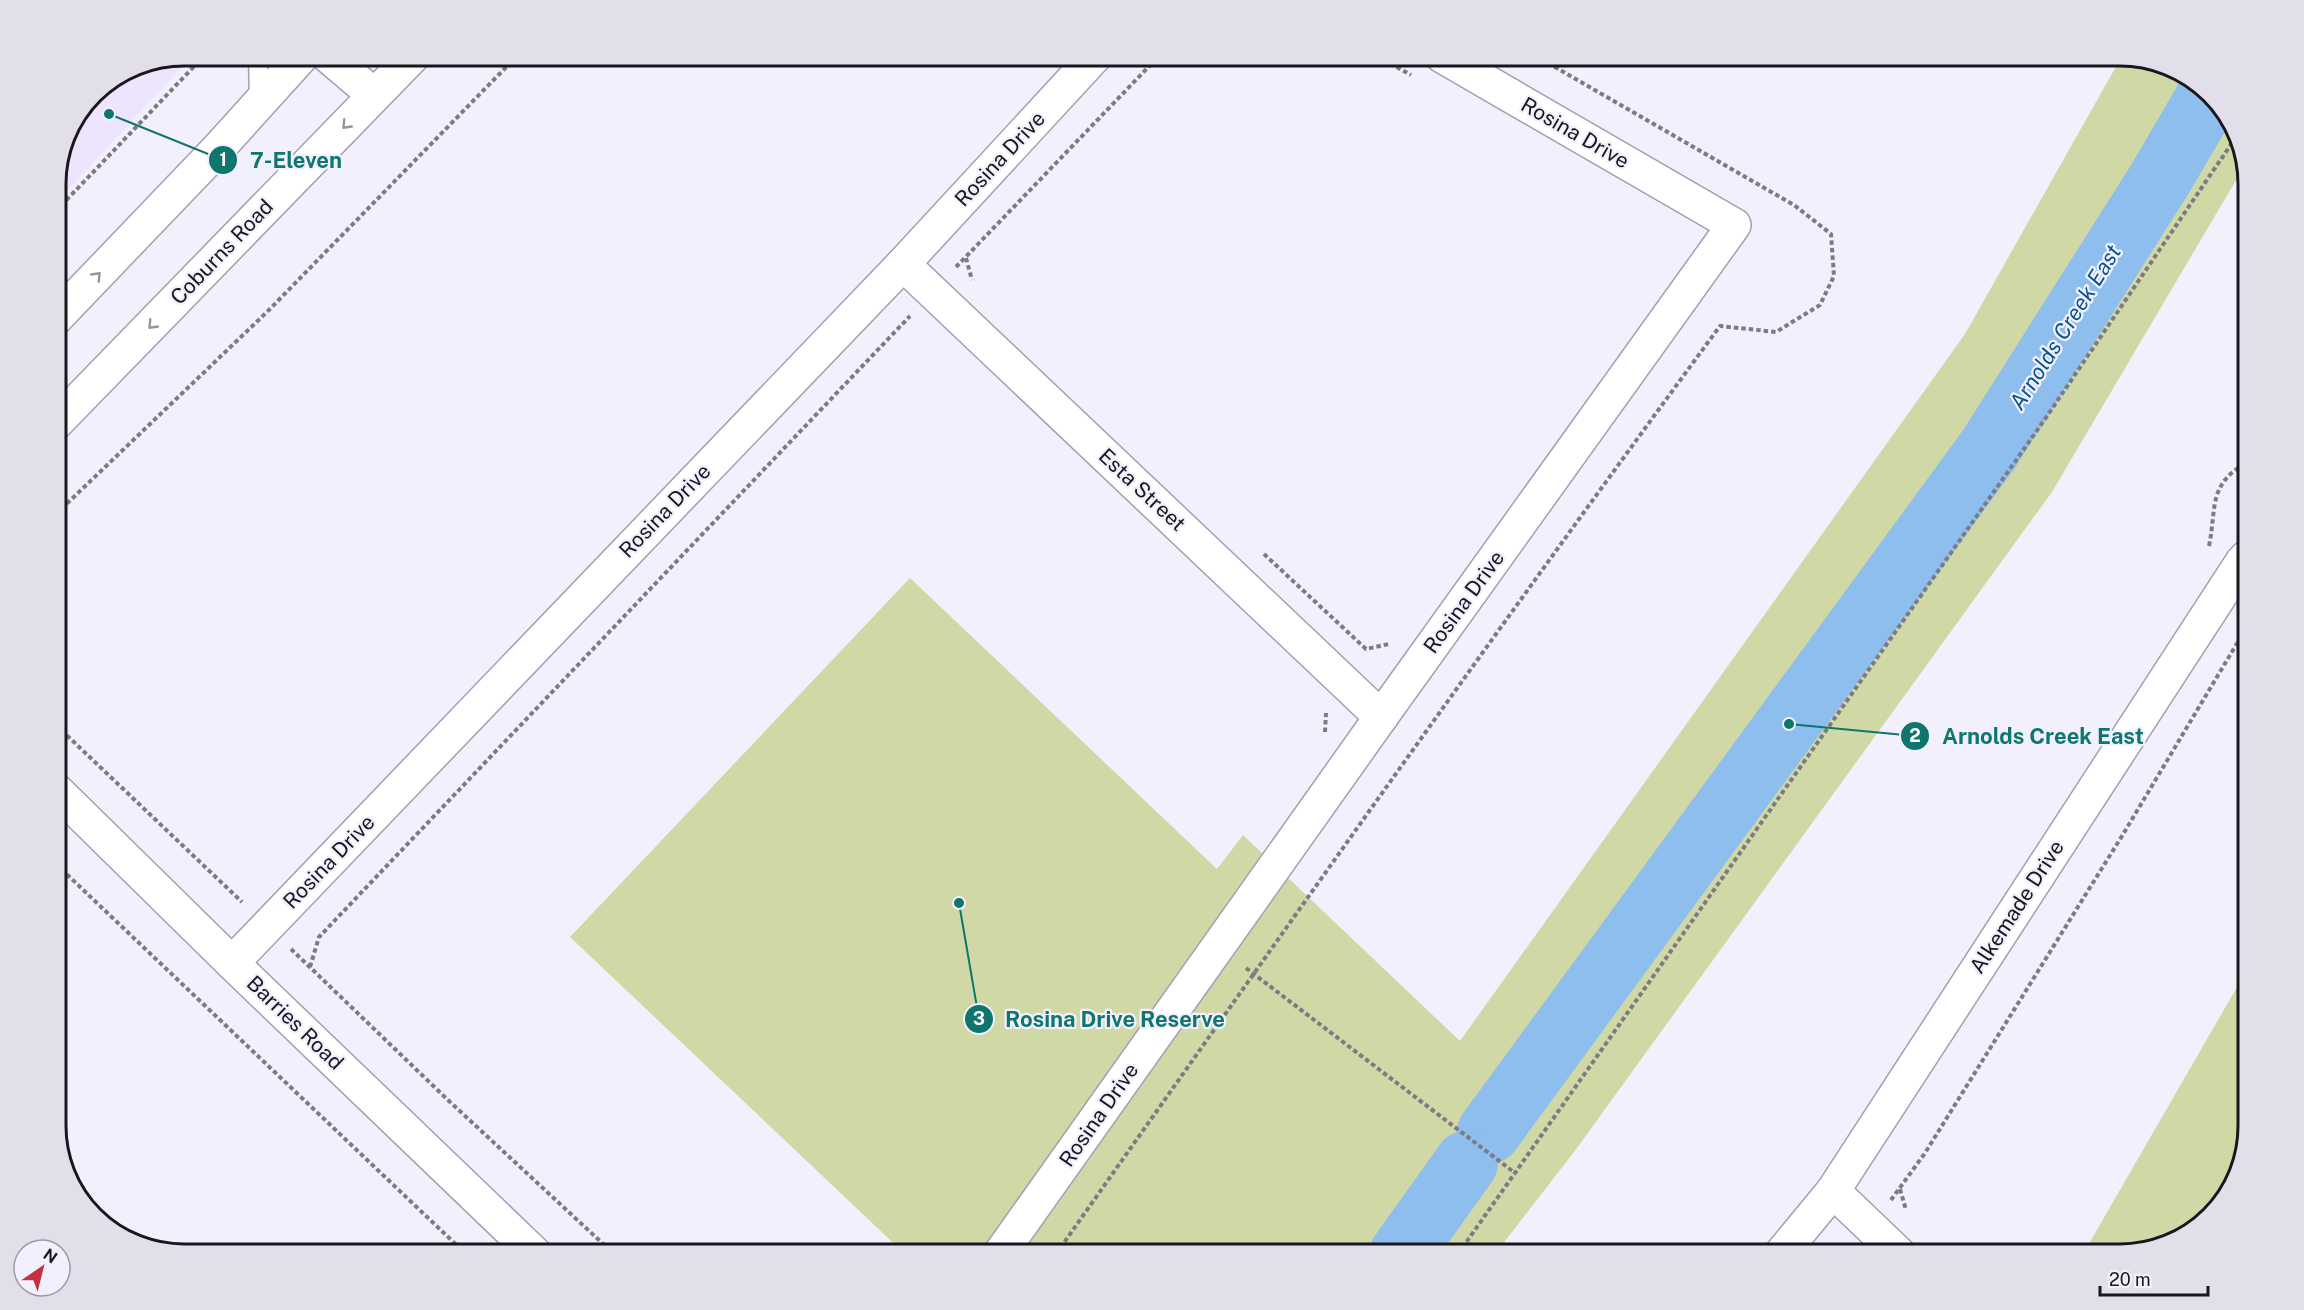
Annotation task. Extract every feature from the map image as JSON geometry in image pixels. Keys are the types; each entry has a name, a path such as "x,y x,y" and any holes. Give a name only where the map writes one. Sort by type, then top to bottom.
{"street":[{"path":"66,308 293,66"},
{"path":"340,66 374,96"},
{"path":"359,66 374,96"},
{"name":"Coburns Road","path":"66,413 403,66"},
{"name":"Rosina Drive","path":"232,963 903,264 1086,66"},
{"name":"Rosina Drive","path":"1007,1244 1734,225 1459,66"},
{"name":"Esta Street","path":"903,264 1381,717"},
{"name":"Alkemade Drive","path":"1789,1244 1833,1191 2238,568"},
{"name":"Barries Road","path":"66,800 525,1244"},
{"path":"1833,1191 1889,1244"}],"lane":[{"path":"258,66 259,105"}],"path":[{"path":"66,201 194,66"},
{"path":"66,504 267,312 507,66"},
{"path":"310,967 319,937 1149,66"},
{"path":"1395,66 1417,78"},
{"path":"1465,1244 2045,419 2231,144"},
{"path":"966,257 973,281"},
{"path":"1262,551 1366,649 1399,642"},
{"path":"1871,1227 1925,1153 2122,836 2238,642"},
{"path":"66,734 603,1244"},
{"path":"66,874 455,1244"},
{"path":"1218,946 1515,1173"}],"shaded area":[{"path":"183,66 66,192 70,153 78,132 95,106 118,86 139,75 153,70"}],"green space":[{"path":"2116,66 2136,67 2165,75 2192,90 2214,112 2229,139 2238,177 2052,492 1574,1152 1503,1244 894,1244 570,937 910,578 1217,869 1243,835 1460,1041 1965,334"},
{"path":"2238,985 2237,1142 2234,1157 2222,1185 2214,1198 2192,1220 2165,1235 2136,1243 2089,1244"}],"waterway":[{"name":"Arnolds Creek East","path":"1489,1132 1989,449 2160,179 2205,103"},
{"name":"Arnolds Creek East","path":"1408,1244 1466,1163"}],"place":[{"name":"7-Eleven","path":"109,114"},
{"name":"Arnolds Creek East","path":"1789,724"},
{"name":"Rosina Drive Reserve","path":"959,903"}]}
